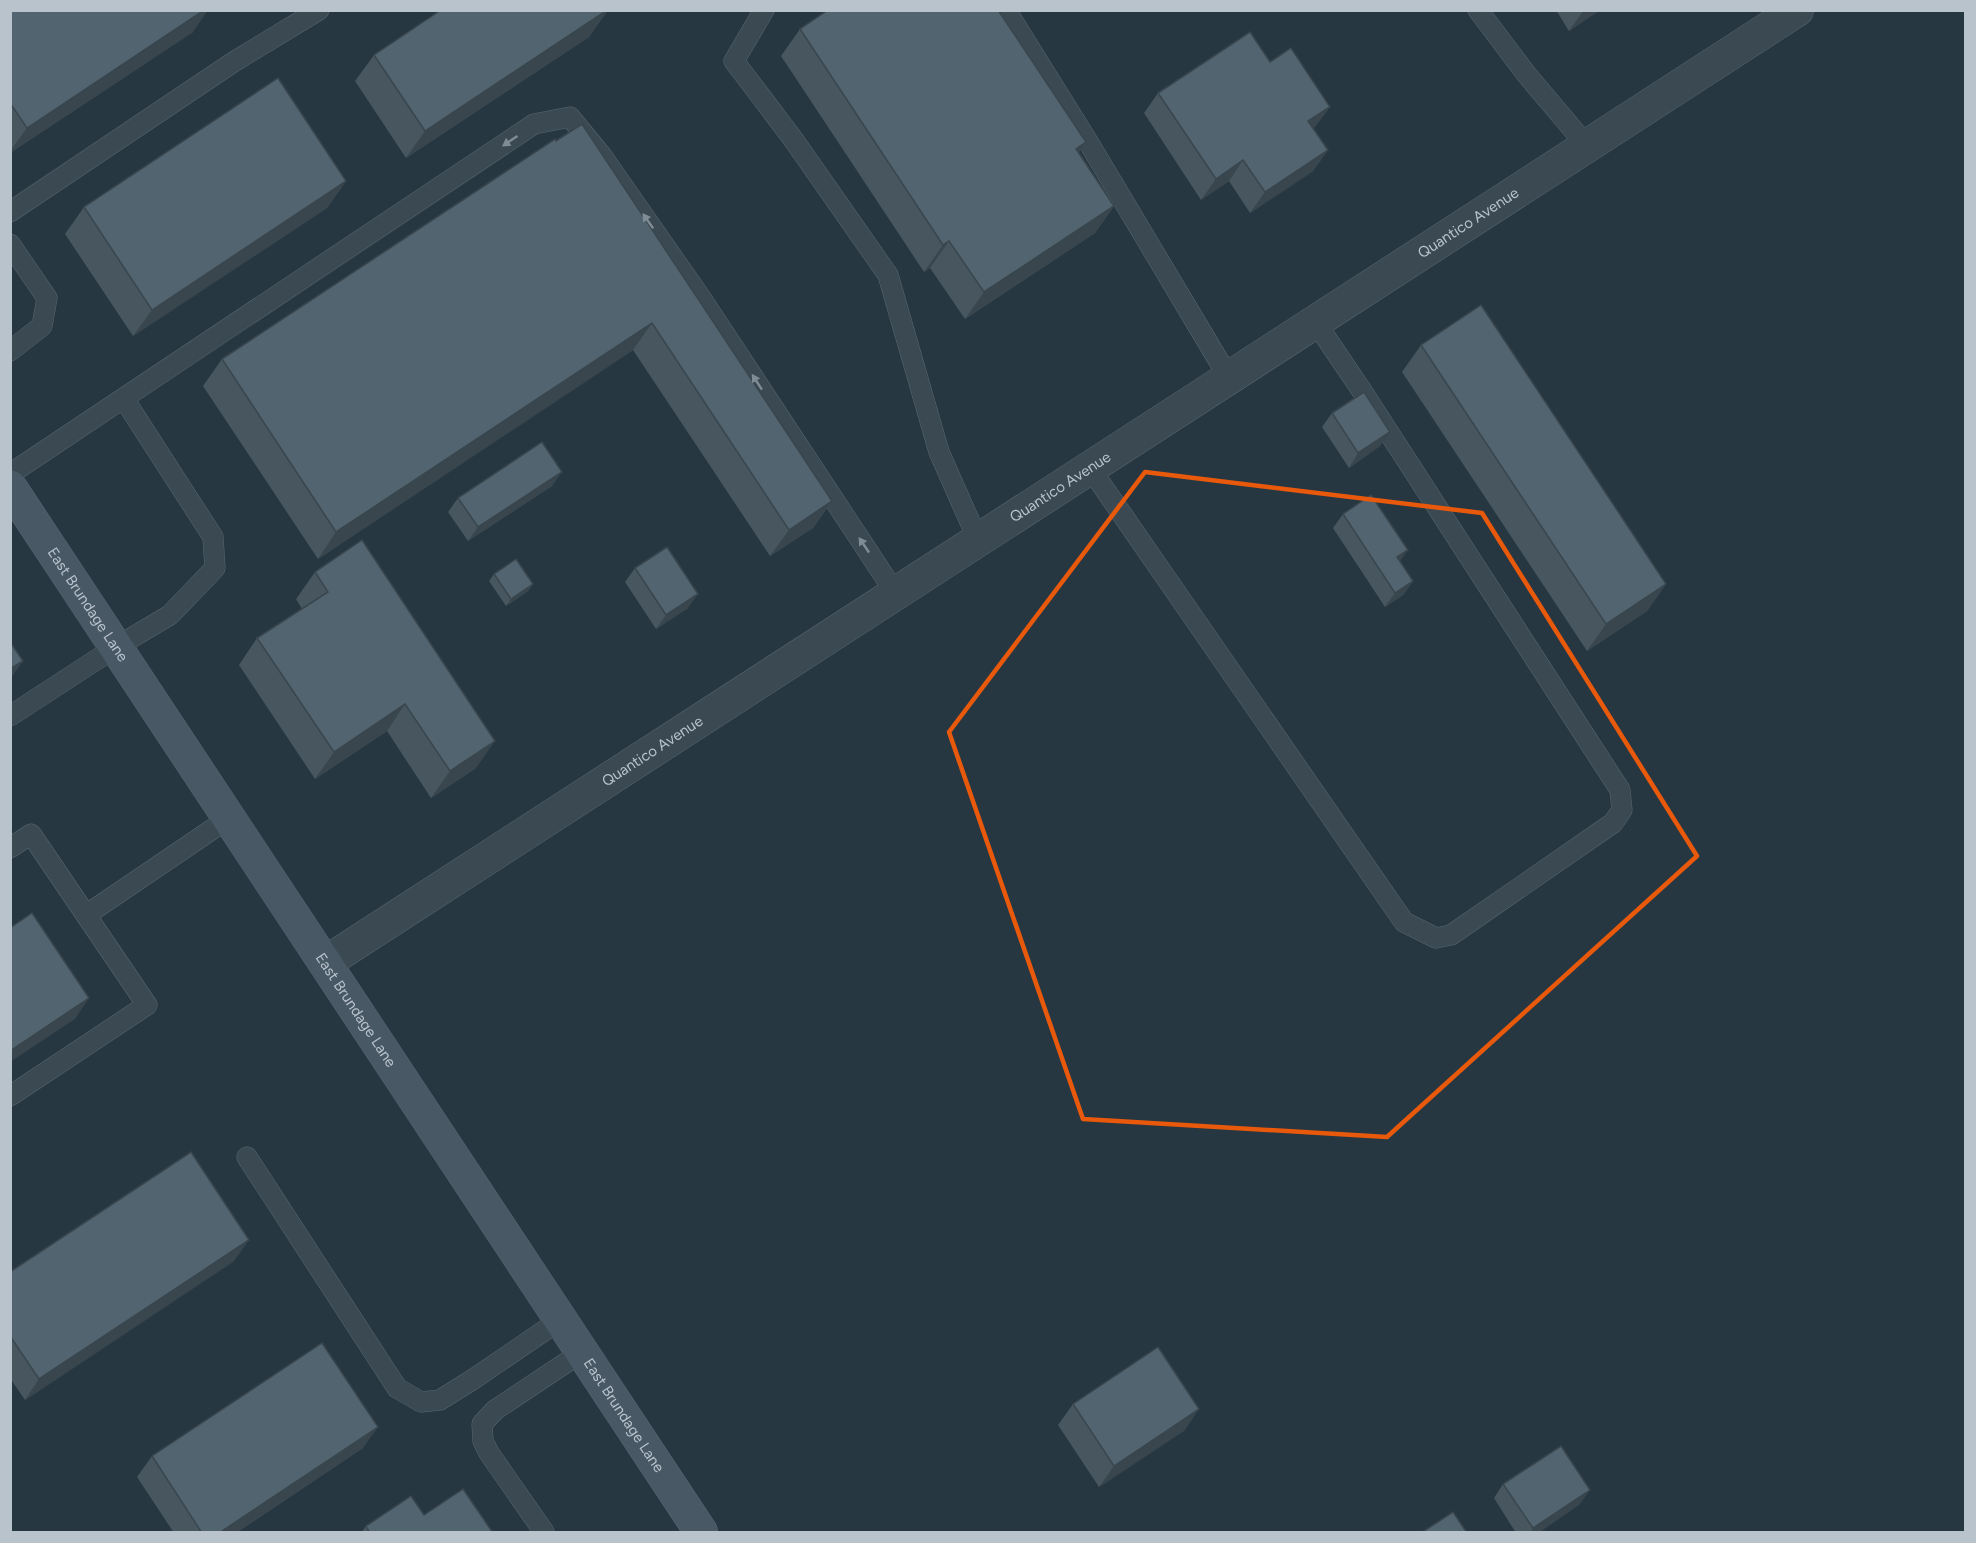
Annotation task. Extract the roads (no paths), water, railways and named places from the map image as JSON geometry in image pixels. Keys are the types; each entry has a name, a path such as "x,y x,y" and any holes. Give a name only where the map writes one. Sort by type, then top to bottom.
{"main road":[{"name":"East Brundage Lane","path":"10,487 701,1533"}],"street":[{"name":"Quantico Avenue","path":"325,963 1797,10"}],"lane":[{"path":"10,212 235,61 319,10"},
{"path":"764,10 734,61 793,139 888,275 939,452 978,540"},
{"path":"1006,10 1090,145 1229,378"},
{"path":"1478,10 1527,75 1587,147"},
{"path":"10,474 534,124 570,117 602,156 701,298 896,594"},
{"path":"10,244 47,298 42,326 10,351"},
{"path":"1090,468 1404,922 1436,938 1451,935 1612,823 1623,810 1620,790 1316,323"},
{"path":"10,716 170,615 215,568 213,537 124,399"},
{"path":"86,915 230,819"},
{"path":"10,848 31,834 147,1005 10,1096"},
{"path":"247,1156 397,1388 421,1402 440,1400 560,1320"},
{"path":"544,1533 489,1453 483,1441 482,1424 495,1410 582,1352"}]}
